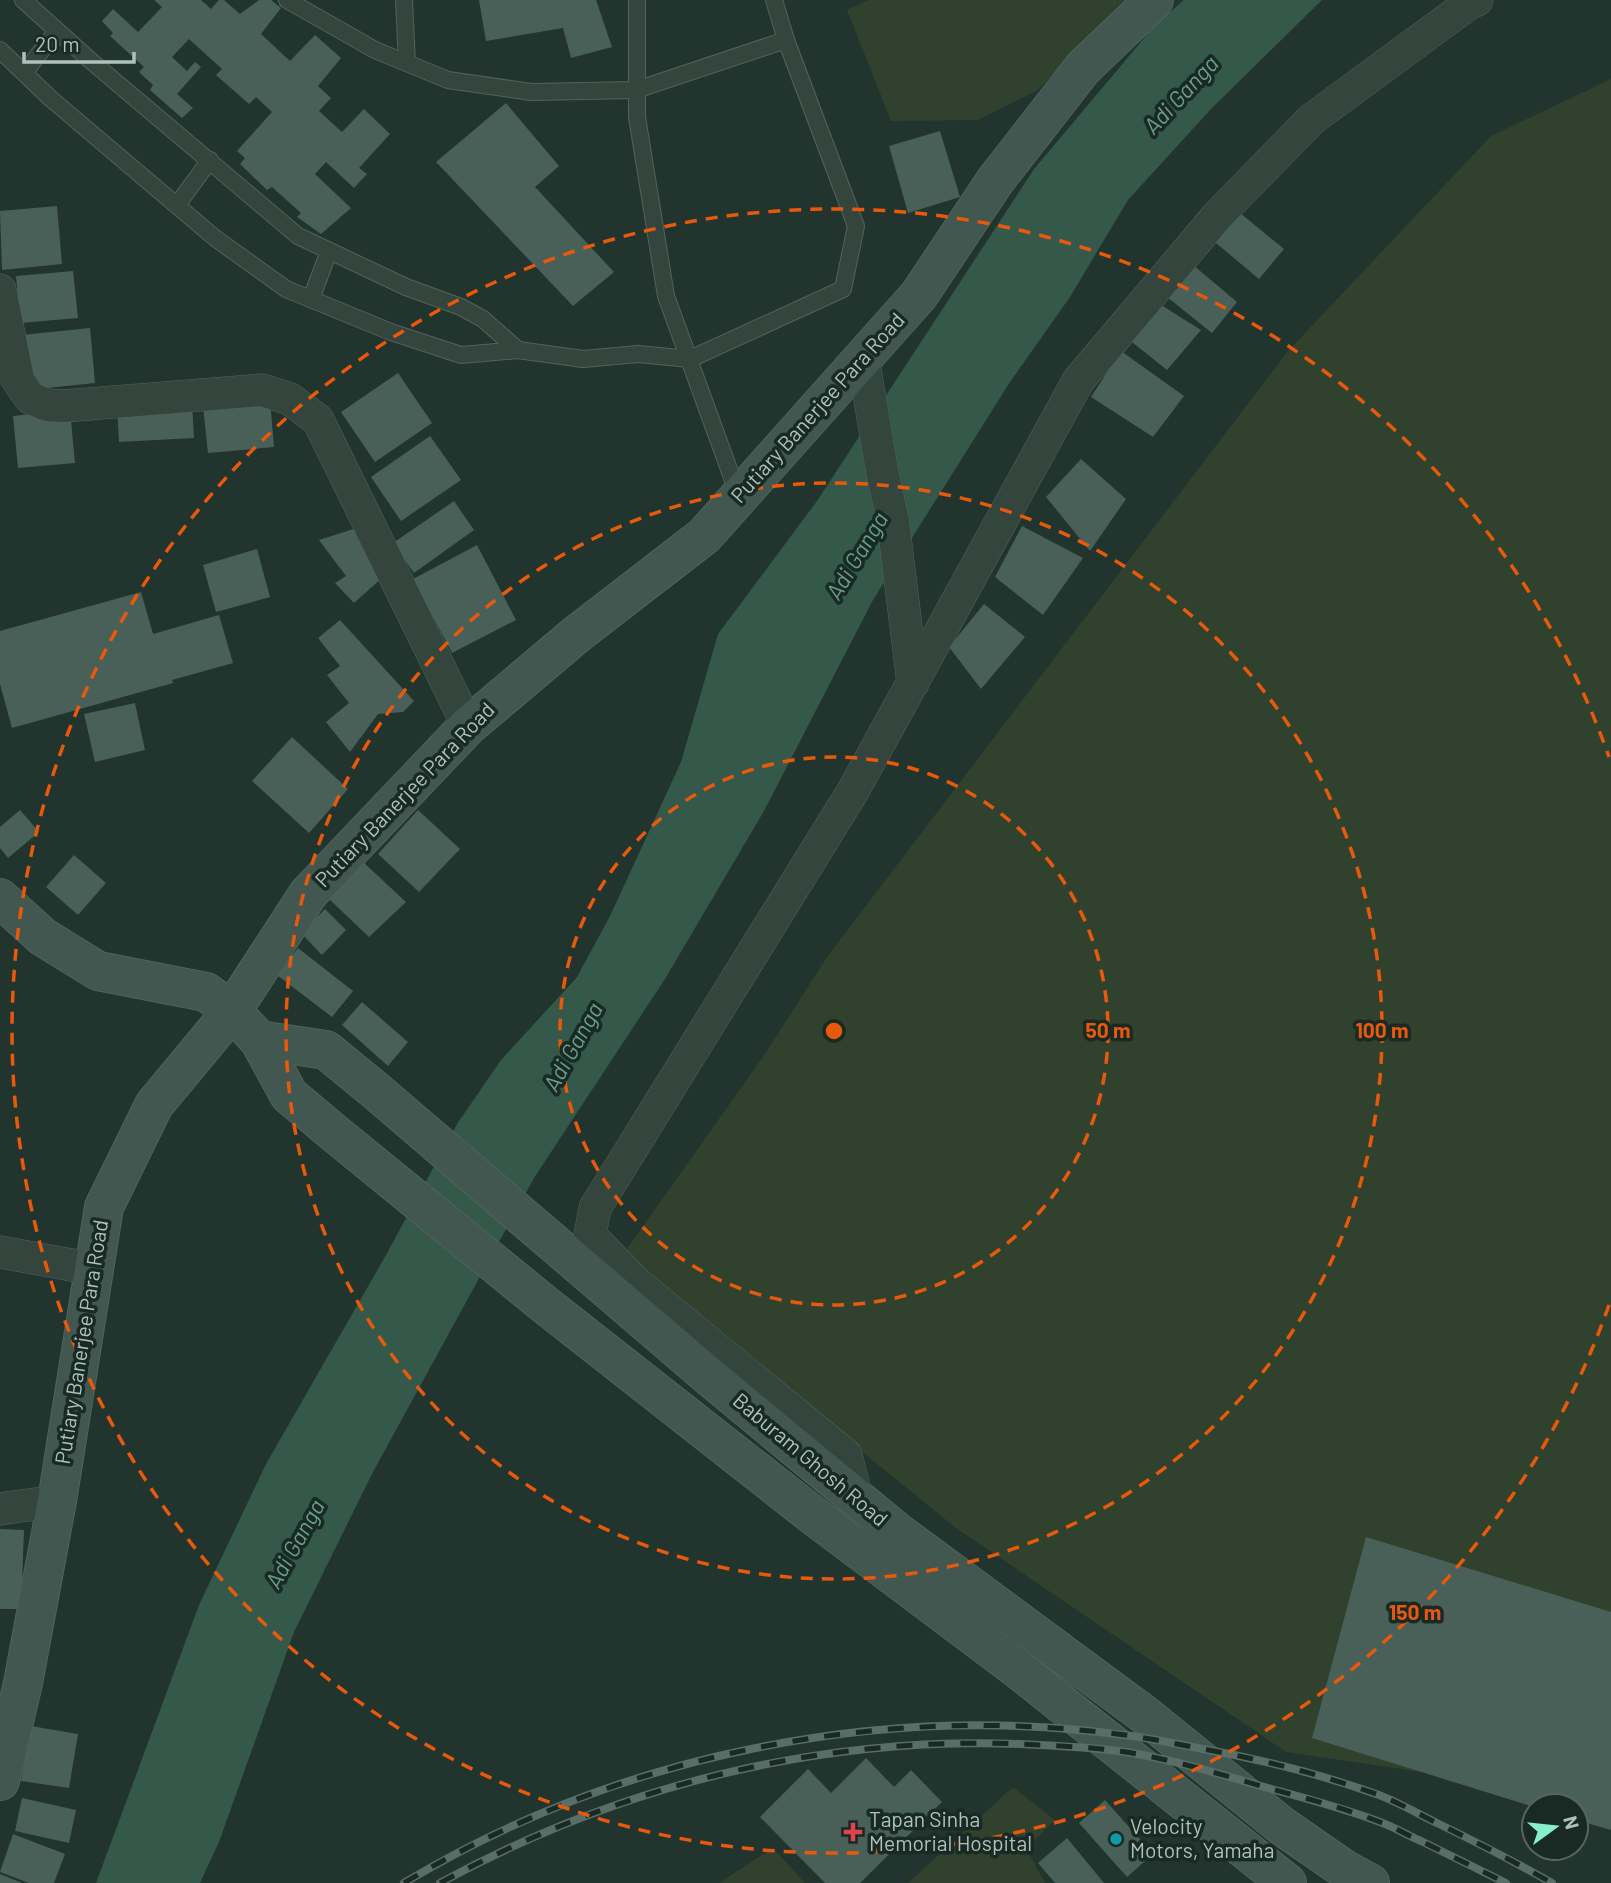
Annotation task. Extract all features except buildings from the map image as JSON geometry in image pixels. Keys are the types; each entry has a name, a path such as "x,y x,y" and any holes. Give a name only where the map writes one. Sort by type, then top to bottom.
{"main road":[{"name":"Putiary Banerjee Para Road","path":"0,1781 23,1683 57,1501 104,1207 154,1105 232,1011 308,894 468,726 577,634 704,536 919,295 995,181 1083,68 1154,0"},
{"name":"Baburam Ghosh Road","path":"0,898 43,937 98,971 206,992 232,1011 260,1040 289,1095 333,1132 544,1304 810,1513 1019,1670 1287,1883"},
{"name":"Baburam Ghosh Road","path":"260,1040 326,1050 711,1378 907,1539 1144,1715 1349,1878"}],"street":[{"path":"843,1487 846,1455 635,1282 590,1235 596,1208 853,791 1079,381 1217,215 1312,118 1476,0"},
{"path":"0,290 19,383"},
{"path":"0,354 30,398 47,405 64,406 262,390 290,399 318,420 468,726"},
{"path":"863,358 881,471 893,522 912,682"},
{"path":"0,1252 94,1269"},
{"path":"0,1509 57,1501"}],"lane":[{"path":"23,0 299,236 406,287 461,307 483,319 518,350"},
{"path":"287,0 375,50 448,80 531,92 636,90 786,40"},
{"path":"404,0 407,63"},
{"path":"637,0 637,117 666,296 739,497"},
{"path":"0,50 50,98 215,238 286,289 391,332 461,355 518,350 583,359 638,354 690,359 844,289 856,226 786,40 774,0"},
{"path":"24,74 57,31"},
{"path":"177,205 210,160"},
{"path":"311,299 329,251"}],"shaded area":[{"path":"868,0 1124,0 1038,90 978,120 891,121 847,10"},
{"path":"1611,79 1611,1800 1590,1797 1590,1792 1557,1792 1286,1752 956,1528 621,1257 765,1054 827,957 1288,351 1491,136"},
{"path":"1013,1787 1055,1820 1026,1848 1045,1883 908,1883"},
{"path":"773,1848 805,1883 719,1883"}],"water":[{"name":"Adi Ganga","path":"1184,0 1322,0 1211,109 1128,200 1070,297 1010,382 873,600 764,811 665,979 534,1178 373,1472 294,1632 219,1842 200,1883 96,1883 199,1605 266,1464 386,1255 457,1124 501,1060 577,977 610,916 681,762 718,634 817,501 1034,169 1156,24"}],"railway":[{"path":"404,1883 487,1838 573,1801 663,1771 756,1748 850,1733 944,1726 1039,1727 1132,1736 1290,1768 1387,1798 1552,1883"},
{"path":"440,1883 577,1819 649,1794 721,1774 795,1759 870,1749 945,1744 1091,1748 1183,1764 1366,1817 1506,1883"}],"place":[{"name":"Tapan Sinha Memorial Hospital","path":"853,1832"},
{"name":"Velocity Motors, Yamaha","path":"1116,1839"}]}
